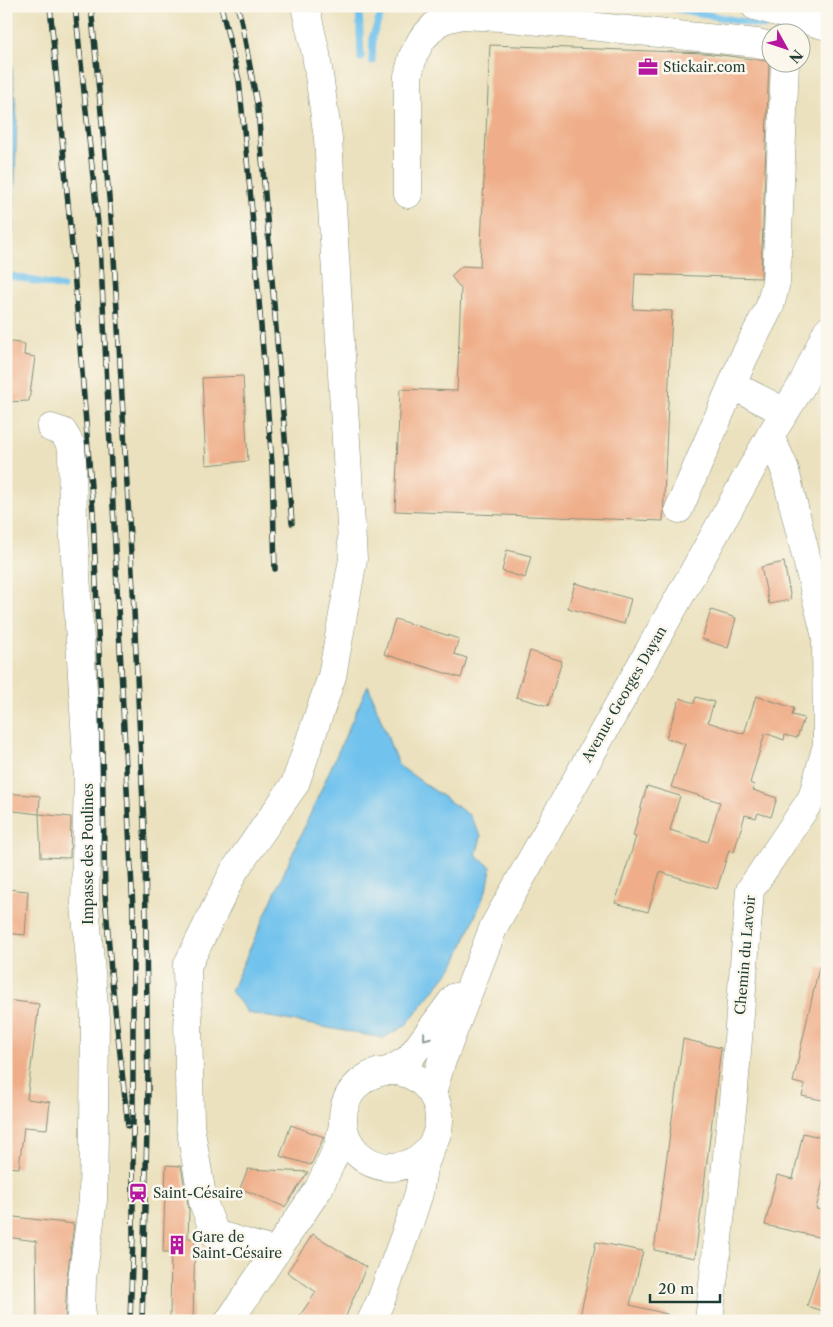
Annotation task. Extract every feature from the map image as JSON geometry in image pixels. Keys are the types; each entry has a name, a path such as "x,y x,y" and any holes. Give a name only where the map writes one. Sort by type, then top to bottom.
{"street":[{"path":"276,1252 214,1234 203,1202 190,1125 187,966 234,871 295,784 332,676 353,559 328,138 316,54 305,6"},
{"path":"755,6 827,26"},
{"path":"408,194 408,76 413,56 422,39 437,23 446,19 462,15 500,12 760,43"},
{"path":"680,509 732,385 770,306 776,282 785,72"},
{"name":"Avenue Georges Dayan","path":"390,1070 409,1059 455,998 482,953 519,879 770,436 820,362 827,330"},
{"path":"732,385 785,412"},
{"name":"Impasse des Poulines","path":"51,428 63,432 72,447 73,523 88,776 85,904 95,1018 94,1127 93,1200 82,1279 81,1321"},
{"name":"Chemin du Lavoir","path":"709,1321 732,1101 750,890 812,798 826,746 826,637 784,467 770,436"},
{"name":"Avenue Georges Dayan","path":"432,1092 482,953"},
{"path":"230,1321 320,1188 338,1147 344,1125 344,1110 348,1097 356,1086 368,1076 390,1070 401,1071 419,1078 432,1092 440,1117 438,1133 432,1145 410,1220 381,1300 371,1321"},
{"path":"344,1125 352,1146 395,1183 405,1202 410,1220"},
{"path":"320,1188 354,1164 395,1167 406,1165 422,1156 432,1145"}],"water":[{"path":"6,11 17,118 13,236 6,236"},
{"path":"368,685 398,765 469,815 481,836 476,856 491,867 488,886 455,964 405,1026 383,1038 248,1013 231,991"}],"building":[{"path":"490,45 704,53 760,60 760,72 769,72 761,278 635,274 633,309 672,311 663,521 395,511 400,389 457,391 461,289 451,276 462,266 480,267"},
{"path":"6,341 25,344 24,355 35,357 29,401 6,402"},
{"path":"243,376 248,461 206,465 202,378"},
{"path":"507,550 531,556 525,578 502,571"},
{"path":"784,562 791,600 769,604 761,567"},
{"path":"575,583 631,599 624,624 568,608"},
{"path":"711,610 736,618 728,648 702,639"},
{"path":"395,619 459,639 454,654 467,658 461,678 384,654"},
{"path":"530,651 562,661 548,706 516,697"},
{"path":"756,696 794,708 792,715 804,718 797,738 785,735 784,740 765,733 750,783 754,785 753,790 777,798 771,817 758,813 756,818 745,815 734,852 729,850 717,889 660,872 648,912 615,903 636,837 633,836 647,786 680,796 670,830 708,842 720,802 671,787 685,744 666,738 680,698 694,703 696,697 714,702 708,722 744,734"},
{"path":"6,793 40,796 39,814 6,810"},
{"path":"39,814 71,817 70,858 41,857"},
{"path":"6,889 28,891 25,935 6,933"},
{"path":"819,967 827,968 827,1101 802,1096 805,1085 793,1082"},
{"path":"6,1000 39,1004 27,1099 50,1102 47,1129 24,1127 19,1168 6,1167"},
{"path":"683,1039 721,1048 695,1258 654,1250"},
{"path":"291,1125 324,1137 311,1165 280,1156"},
{"path":"803,1133 827,1139 827,1165 816,1209 827,1210 827,1239 765,1225 777,1175 793,1179"},
{"name":"Gare de Saint-Césaire","path":"166,1165 181,1166 189,1210 188,1238 195,1238 193,1321 170,1321 171,1252 163,1252"},
{"path":"248,1169 308,1172 285,1207 240,1188"},
{"path":"6,1216 74,1224 67,1277 65,1321 37,1321 36,1241 6,1237"},
{"path":"313,1234 366,1267 344,1321 296,1321 316,1292 287,1272"},
{"path":"596,1242 643,1251 630,1305 667,1314 666,1321 579,1321"},
{"path":"823,1256 827,1256 827,1312 807,1306"}],"waterway":[{"path":"359,6 361,58"},
{"path":"372,61 373,35 384,6"},
{"path":"663,6 760,25"},
{"path":"6,275 63,287"}],"railway":[{"path":"50,6 73,258 93,512 101,702 105,894 111,972 128,1126"},
{"path":"75,6 100,243 133,910 133,1236 130,1321"},
{"path":"91,6 113,240 133,589 145,847 148,1092 142,1321"},
{"path":"221,6 239,80 251,200 272,464 275,569"},
{"path":"237,6 258,109 292,523"}],"place":[{"name":"Stickair.com","path":"648,67"},
{"name":"Saint-Césaire","path":"138,1193"},
{"name":"Gare de Saint-Césaire","path":"177,1245"}]}
